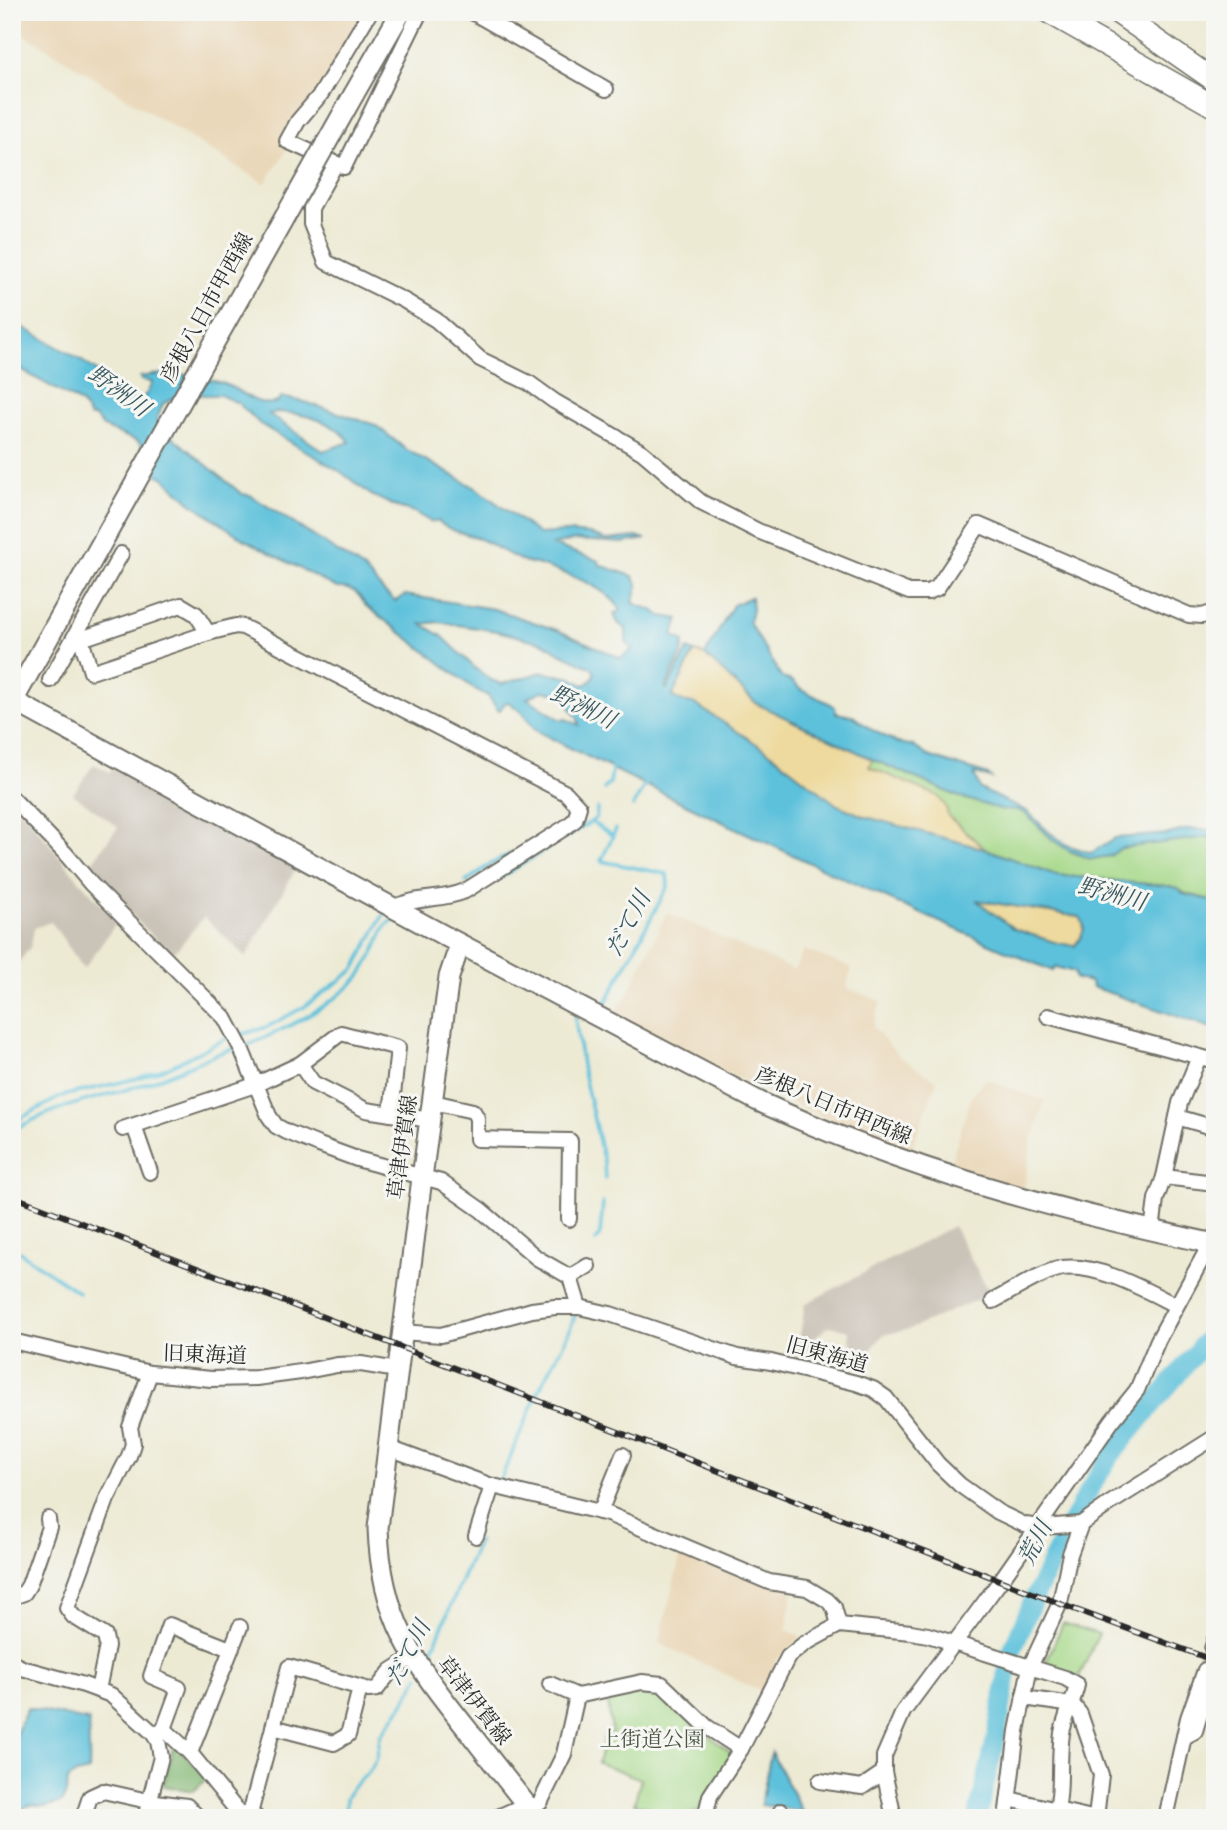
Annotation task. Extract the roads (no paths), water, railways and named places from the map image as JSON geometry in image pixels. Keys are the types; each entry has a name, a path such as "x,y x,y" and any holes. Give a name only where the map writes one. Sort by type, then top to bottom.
{"highway":[{"path":"1048,12 1215,107"},
{"path":"1116,12 1215,81"}],"main road":[{"name":"彦根八日市甲西線","path":"12,701 401,12"},
{"path":"12,701 460,944"},
{"name":"彦根八日市甲西線","path":"460,944 758,1101 896,1159 997,1192 1152,1231 1213,1241"},
{"name":"草津伊賀線","path":"460,944 449,977 422,1178 397,1370 379,1528 379,1551 389,1603 419,1668 532,1812"}],"street":[{"path":"370,12 321,94 298,121 287,141 344,167 420,12"},
{"path":"472,12 606,89"},
{"path":"335,165 311,208 311,225 326,262 405,301 436,320 480,359 529,383 554,401 642,452 701,502 758,531 909,592 920,593 937,588 979,525 1189,615 1214,614"},
{"path":"50,680 78,637 121,554"},
{"path":"78,637 181,605 196,614 208,633"},
{"path":"55,624 78,637 91,672 208,633 236,626 243,627 566,793 579,807 575,820 566,827 465,891 452,897 403,903 393,908"},
{"path":"12,797 91,884 225,1018 276,1126 357,1159 441,1182 481,1210 537,1258 570,1277 579,1307"},
{"path":"1048,1016 1215,1060"},
{"path":"150,1172 129,1128 255,1085 300,1064 341,1033 398,1048 391,1114"},
{"path":"1152,1231 1156,1199 1164,1177 1180,1104 1199,1056"},
{"path":"300,1064 313,1083 366,1110 391,1114 473,1111 477,1118 477,1139 570,1141 569,1219"},
{"path":"1177,1117 1215,1128"},
{"path":"1164,1177 1215,1183"},
{"path":"891,1817 884,1756 903,1712 1041,1527 1112,1421 1137,1390 1175,1305 1213,1241"},
{"path":"570,1277 588,1266"},
{"path":"993,1301 1060,1268 1076,1268 1130,1283 1175,1305"},
{"name":"旧東海道","path":"402,1332 442,1335 532,1310 579,1307 610,1314 737,1357 771,1362 856,1383 873,1389 886,1398 938,1464 960,1485 998,1512 1025,1525 1041,1527 1081,1524"},
{"name":"旧東海道","path":"12,1341 150,1373 211,1379 256,1378 337,1364 361,1364 397,1370"},
{"path":"98,1690 107,1646 105,1636 73,1616 67,1608 107,1499 130,1456 133,1444 130,1427 150,1373"},
{"path":"1006,1818 1027,1666 1060,1603 1070,1555 1081,1524 1120,1496 1215,1437"},
{"path":"389,1448 492,1486 600,1512 769,1582 807,1588 834,1607 839,1625"},
{"path":"600,1512 623,1455"},
{"path":"476,1536 492,1486"},
{"path":"12,1597 24,1593 29,1585 49,1527 48,1519"},
{"path":"145,1818 161,1757 158,1741 160,1732 180,1688 151,1676 169,1625 230,1649"},
{"path":"705,1818 710,1796 741,1749 788,1657 804,1644 839,1625 911,1632 1065,1678 1077,1685 1073,1705 1066,1713 1062,1736 1061,1779 1056,1814"},
{"path":"190,1753 240,1627"},
{"path":"12,1663 111,1695 190,1753 239,1813 254,1816 289,1667 369,1690 377,1689 391,1671 419,1668"},
{"path":"1166,1818 1184,1737 1205,1670"},
{"path":"1184,1737 1195,1731 1210,1681 1215,1682"},
{"path":"550,1684 577,1696 642,1682 662,1684 707,1727 741,1749"},
{"path":"273,1727 334,1743 348,1735 360,1688"},
{"path":"496,1818 532,1812 540,1802 564,1754 577,1696"},
{"path":"1009,1799 1056,1814 1094,1818 1101,1775 1080,1714 1073,1705 1024,1698"},
{"path":"820,1780 862,1787 884,1772"},
{"path":"83,1818 90,1797 103,1791 187,1807 199,1818"}],"water":[{"name":"野洲川","path":"12,321 79,359 122,388 133,400 146,395 152,382 141,380 140,377 171,374 202,377 222,383 263,403 278,402 281,397 305,402 375,425 407,450 476,488 539,534 566,532 589,534 606,540 637,537 646,539 622,543 575,540 553,545 633,576 638,586 633,603 661,616 679,619 673,635 684,642 682,653 665,688 667,689 688,649 694,652 672,697 693,703 769,752 837,805 863,816 985,849 1056,875 1167,886 1178,888 1184,894 1215,901 1215,1029 1092,987 1091,982 1076,979 1074,972 1056,967 1053,971 870,891 535,730 522,712 508,702 499,711 488,696 473,688 365,605 354,592 337,588 243,539 190,502 163,477 154,473 139,442 103,427 95,417 90,417 81,403 12,365","holes":["179,395 220,395 238,403 260,424 341,472 371,495 414,512 431,522 438,521 452,530 483,540 522,561 559,571 594,586 621,610 614,614 618,623 626,629 626,642 632,649 621,658 557,630 494,609 405,595 395,601 364,569 250,495 242,494 176,440 157,419 163,404","277,412 307,416 336,429 350,442 323,451 269,414","439,622 497,631 544,643 592,668 595,674 590,682 584,685 572,678 542,672 502,684 491,680 442,636 422,624","542,691 568,695 565,699 579,725 566,719 561,720 527,698","976,900 1080,917 1084,929 1075,946 1014,929"]},
{"path":"751,597 749,622 782,678 831,704 836,713 853,716 872,730 896,742 913,746 928,756 988,775 991,778 974,774 980,789 1027,811 1067,845 1091,853 1115,838 1169,834 1188,829 1215,830 1215,836 1121,848 1110,856 1091,859 1070,851 1053,840 1026,814 1018,810 1002,810 960,797 872,759 757,704 705,655 733,605"},
{"path":"27,1708 89,1721 89,1771 76,1774 68,1780 67,1792 62,1802 46,1807 30,1805 25,1807 23,1818 12,1818 12,1743"},
{"path":"771,1752 802,1811 761,1805"}],"waterway":[{"path":"604,789 610,783 613,765"},
{"name":"だて川","path":"633,806 646,783"},
{"path":"539,853 591,822 596,818 597,808"},
{"path":"591,822 613,836"},
{"name":"だて川","path":"604,1006 668,886 667,874 601,861 616,829"},
{"path":"466,882 489,865 513,853"},
{"path":"419,910 454,903 472,895 540,853"},
{"path":"400,898 408,894 419,894"},
{"path":"243,1034 267,1027 304,1007 354,970 385,912"},
{"path":"246,1046 305,1017 347,989 358,978 374,953 386,925 393,920"},
{"name":"だて川","path":"575,1017 583,1072 604,1163 605,1179"},
{"path":"12,1123 62,1096 139,1078 169,1067 227,1038"},
{"path":"12,1132 44,1115 144,1084 235,1048"},
{"name":"だて川","path":"596,1241 600,1234 603,1203"},
{"path":"12,1247 78,1292"},
{"name":"だて川","path":"499,1483 575,1315"},
{"name":"荒川","path":"977,1818 996,1738 1011,1653 1053,1558 1108,1459 1215,1329"},
{"name":"だて川","path":"427,1663 478,1541"},
{"name":"だて川","path":"345,1818 346,1799 352,1787 372,1767 377,1758 380,1736 404,1703 419,1676"}],"tunnel":[{"path":"1205,1670 1212,1649"}],"railway":[{"path":"12,1196 1071,1608 1215,1661"}],"park label":[{"name":"上街道公園","path":"652,1739"}]}
